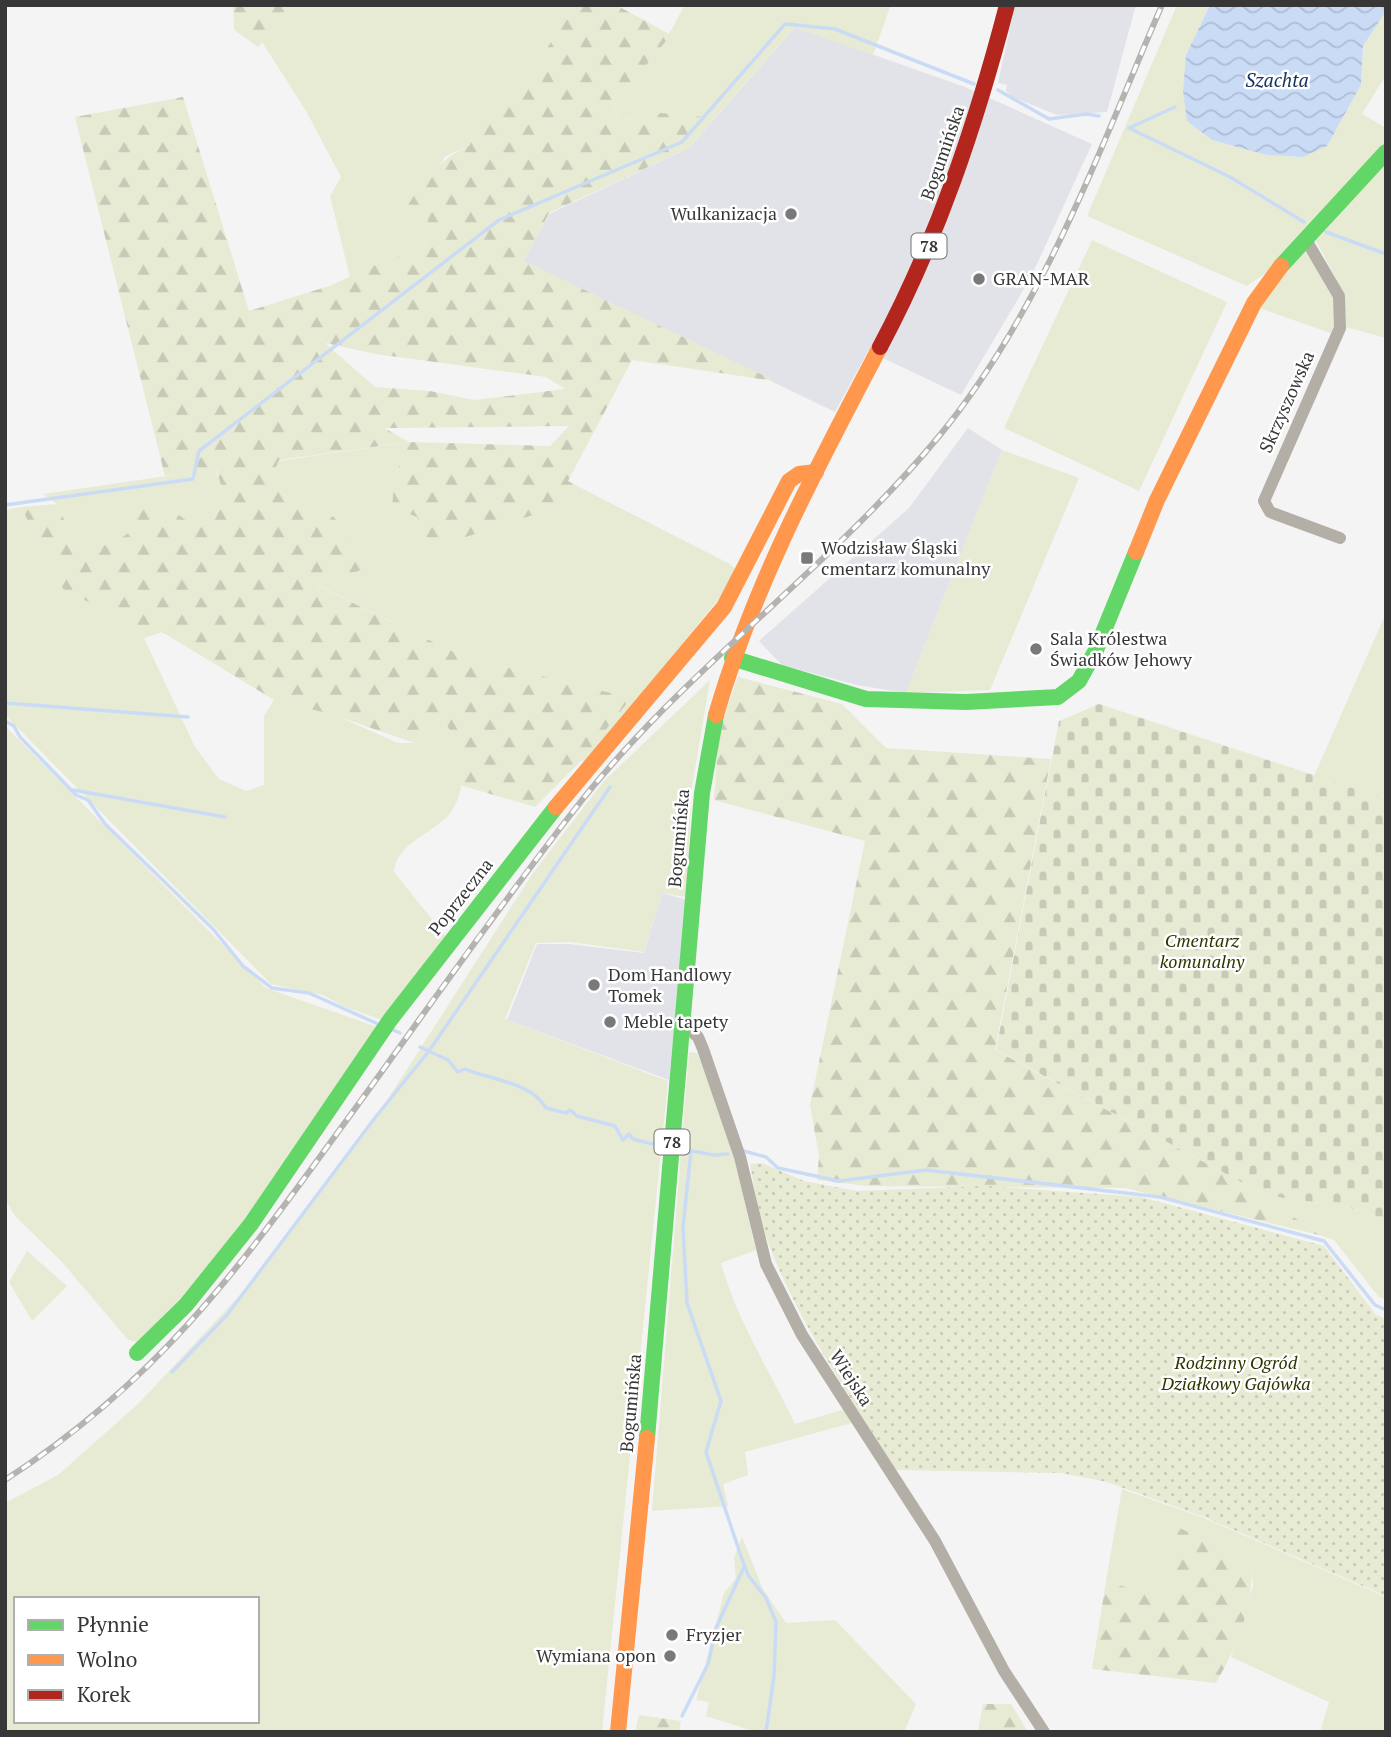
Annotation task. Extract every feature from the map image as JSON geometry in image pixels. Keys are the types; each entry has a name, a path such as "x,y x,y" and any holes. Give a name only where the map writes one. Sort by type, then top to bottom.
{"street":[{"name":"Bogumińska","path":"618,1732 640,1518 707,747 732,658 762,575 917,274 948,201 983,98 1007,5"},
{"path":"732,658 866,699 966,702 1058,697 1079,681 1096,650 1157,500 1254,303 1278,269 1386,152"},
{"name":"Skrzyszowska","path":"1306,240 1339,296 1340,328 1264,501 1270,512 1340,538"},
{"name":"Poprzeczna","path":"137,1353 186,1305 251,1224 390,1020 549,815 724,607 789,481 800,474 816,472"},
{"name":"Wiejska","path":"682,1023 698,1037 703,1049 740,1157 766,1264 783,1300 802,1335 935,1541 1004,1671 1044,1732"}],"shaded area":[{"path":"1015,5 1136,5 1107,112 1057,115 1013,97 1006,91 1007,85 998,83"},
{"path":"795,27 965,87 1092,144 1031,277 961,395 868,351 835,412 523,261 549,214 689,148"},
{"path":"968,428 1002,450 906,693 857,685 782,665 759,641 909,508"},
{"path":"662,893 687,900 669,1080 507,1020 537,944 569,944 644,953"}],"green space":[{"path":"233,5 297,5 258,47 234,30"},
{"path":"297,5 576,5 532,68 505,96 475,119 470,145 446,156 403,213 429,219 426,247 350,277 330,196 341,177 306,111 262,42"},
{"path":"576,5 616,5 671,35 638,75 613,98 618,121 661,113 715,118 689,148 549,213 524,261 775,381 632,360 568,481 583,489 582,499 432,548 417,517 392,507 395,476 408,442 279,460 269,483 297,506 334,517 373,566 316,585 462,656 631,698 581,761 535,807 460,785 467,758 443,719 427,721 414,743 331,714 274,700 162,632 144,638 133,625 63,589 21,507 57,504 72,537 109,546 133,530 142,506 175,512 195,527 216,518 222,489 216,469 165,476 75,117 183,97 249,311 332,285 368,268 426,247 428,219 403,214 423,182 439,165 470,145 475,119 505,96 532,68","holes":["325,343 376,354 546,377 565,389 474,400 430,391 375,387","569,426 550,446 409,442 384,428"]},
{"path":"684,5 890,7 873,55 795,27 715,118 661,113 618,121 613,98 654,56"},
{"path":"1177,5 1210,5 1186,55 1187,121 1212,140 1267,155 1302,157 1327,146 1361,85 1363,46 1386,11 1386,75 1362,114 1386,128 1386,147 1274,267 1247,286 1087,216"},
{"path":"1386,161 1386,338 1346,327 1345,295 1316,241"},
{"path":"1092,240 1227,302 1139,491 1004,428"},
{"path":"1303,249 1336,299 1333,334 1259,308"},
{"path":"409,442 395,475 582,499 583,489 730,564 739,574 586,762 581,761 630,698 462,656 315,584 372,566 334,517 297,506 269,483 278,461"},
{"path":"1002,450 1079,478 990,690 906,693"},
{"path":"215,469 222,489 216,518 195,527 175,512 133,530 109,546 72,537 57,504 43,494"},
{"path":"21,507 63,589 133,625 144,638 195,747 219,779 246,791 264,785 264,716 274,700 292,696 398,743 414,743 427,721 443,719 468,758 458,799 445,818 401,853 394,872 447,938 382,1020 345,1007 323,995 271,984 5,715 5,510"},
{"path":"1386,613 1386,799 1314,776"},
{"path":"738,677 842,704 886,748 1051,759 995,1050 1256,1190 1319,1235 1125,1188 866,1186 817,1180 819,1156 810,1105 865,841 714,800 719,731"},
{"path":"710,680 692,787 686,897 662,893 644,952 570,942 536,943 505,1019 668,1081 602,1732 5,1732 5,1503 58,1475 139,1403 253,1281 384,1105 533,873 603,782"},
{"name":"Cmentarz komunalny","path":"1099,704 1386,799 1386,1221 1346,1206 1283,1198 1256,1190 996,1050 1059,721"},
{"path":"5,726 266,988 377,1027 261,1201 194,1289 142,1343 128,1340 62,1262 15,1216 5,1199"},
{"path":"689,1052 697,1053 717,1101 732,1150 756,1250 721,1263 736,1305 795,1424 845,1409 852,1423 745,1452 748,1475 723,1484 728,1506 652,1511"},
{"name":"Rodzinny Ogród Działkowy Gajówka","path":"762,1163 804,1181 857,1191 985,1186 1141,1197 1324,1246 1376,1315 1386,1319 1386,1596 1204,1517 1107,1482 1062,1473 896,1470 826,1359 780,1272 762,1223 750,1164"},
{"path":"1256,1190 1283,1198 1346,1206 1386,1221 1386,1300 1378,1296 1334,1240 1319,1235"},
{"path":"27,1251 67,1286 32,1321 9,1282"},
{"path":"1122,1489 1204,1518 1386,1597 1386,1732 1320,1732 1329,1702 1231,1657 1253,1586 1251,1564 1174,1526 1173,1603 1106,1581"},
{"path":"1174,1525 1251,1564 1250,1595 1243,1625 1216,1683 1092,1669 1106,1581 1173,1602"},
{"path":"742,1537 763,1589 786,1623 835,1620 916,1704 904,1732 756,1732 706,1716 709,1702 696,1700 724,1593 736,1578 734,1558"},
{"path":"983,1704 1011,1704 1028,1732 978,1732"},
{"path":"639,1715 681,1721 679,1732 635,1732"}],"water":[{"name":"Szachta","path":"1210,5 1386,5 1386,11 1363,46 1361,85 1327,146 1303,157 1267,155 1212,140 1187,121 1183,91 1186,55"}],"waterway":[{"path":"5,505 193,479 199,451 499,220 682,142 785,24 835,29 974,84"},
{"path":"998,90 1049,119 1086,114 1099,116"},
{"path":"1129,128 1175,107"},
{"path":"1129,128 1230,177 1304,222"},
{"path":"1326,232 1386,254"},
{"path":"5,703 188,717"},
{"path":"5,721 14,726 20,737 76,795 88,800 105,824 213,929 243,966 272,988 309,993 378,1024"},
{"path":"172,1372 227,1315 374,1119 429,1051 610,787"},
{"path":"73,790 225,817"},
{"path":"391,1029 400,1033"},
{"path":"420,1047 448,1060 458,1072 465,1069 521,1087 531,1092 546,1108 566,1113 570,1110 577,1116 615,1126 623,1140 629,1134 633,1139 660,1146"},
{"path":"681,1149 714,1155 728,1154"},
{"path":"691,1151 683,1227 687,1303 721,1401 706,1452 748,1575 766,1598 776,1622 774,1676 766,1732"},
{"path":"744,1151 766,1157 778,1168 839,1181 926,1170 1160,1197 1324,1241 1375,1305 1386,1310"},
{"path":"682,1716 708,1664 716,1628 744,1567"}],"railway":[{"path":"5,1480 58,1443 106,1404 150,1364 190,1322 264,1232 514,889 617,759 708,666 851,531 940,435 976,386 1039,283 1091,173 1162,5"}],"traffic: fast":[{"path":"1281,266 1386,152"},
{"path":"732,658 866,699 966,702 1058,697 1079,681 1096,650 1136,552"},
{"path":"647,1438 702,793 716,715"},
{"path":"137,1353 186,1305 251,1224 390,1020 556,807"}],"traffic: slow":[{"path":"1136,552 1157,500 1254,303 1281,266"},
{"path":"716,715 731,666 768,573 810,482 880,347"},
{"path":"556,807 724,607 789,481 799,474 816,472"},
{"path":"618,1732 647,1438"}],"traffic: jam":[{"path":"880,347 920,264 954,180 1007,5"}],"place":[{"name":"Wulkanizacja","path":"791,214"},
{"name":"GRAN-MAR","path":"979,279"},
{"name":"Wodzisław Śląski cmentarz komunalny","path":"807,558"},
{"name":"Sala Królestwa Świadków Jehowy","path":"1036,649"},
{"name":"Dom Handlowy Tomek","path":"594,985"},
{"name":"Meble tapety","path":"610,1022"},
{"name":"Fryzjer","path":"672,1635"},
{"name":"Wymiana opon","path":"670,1656"}]}
